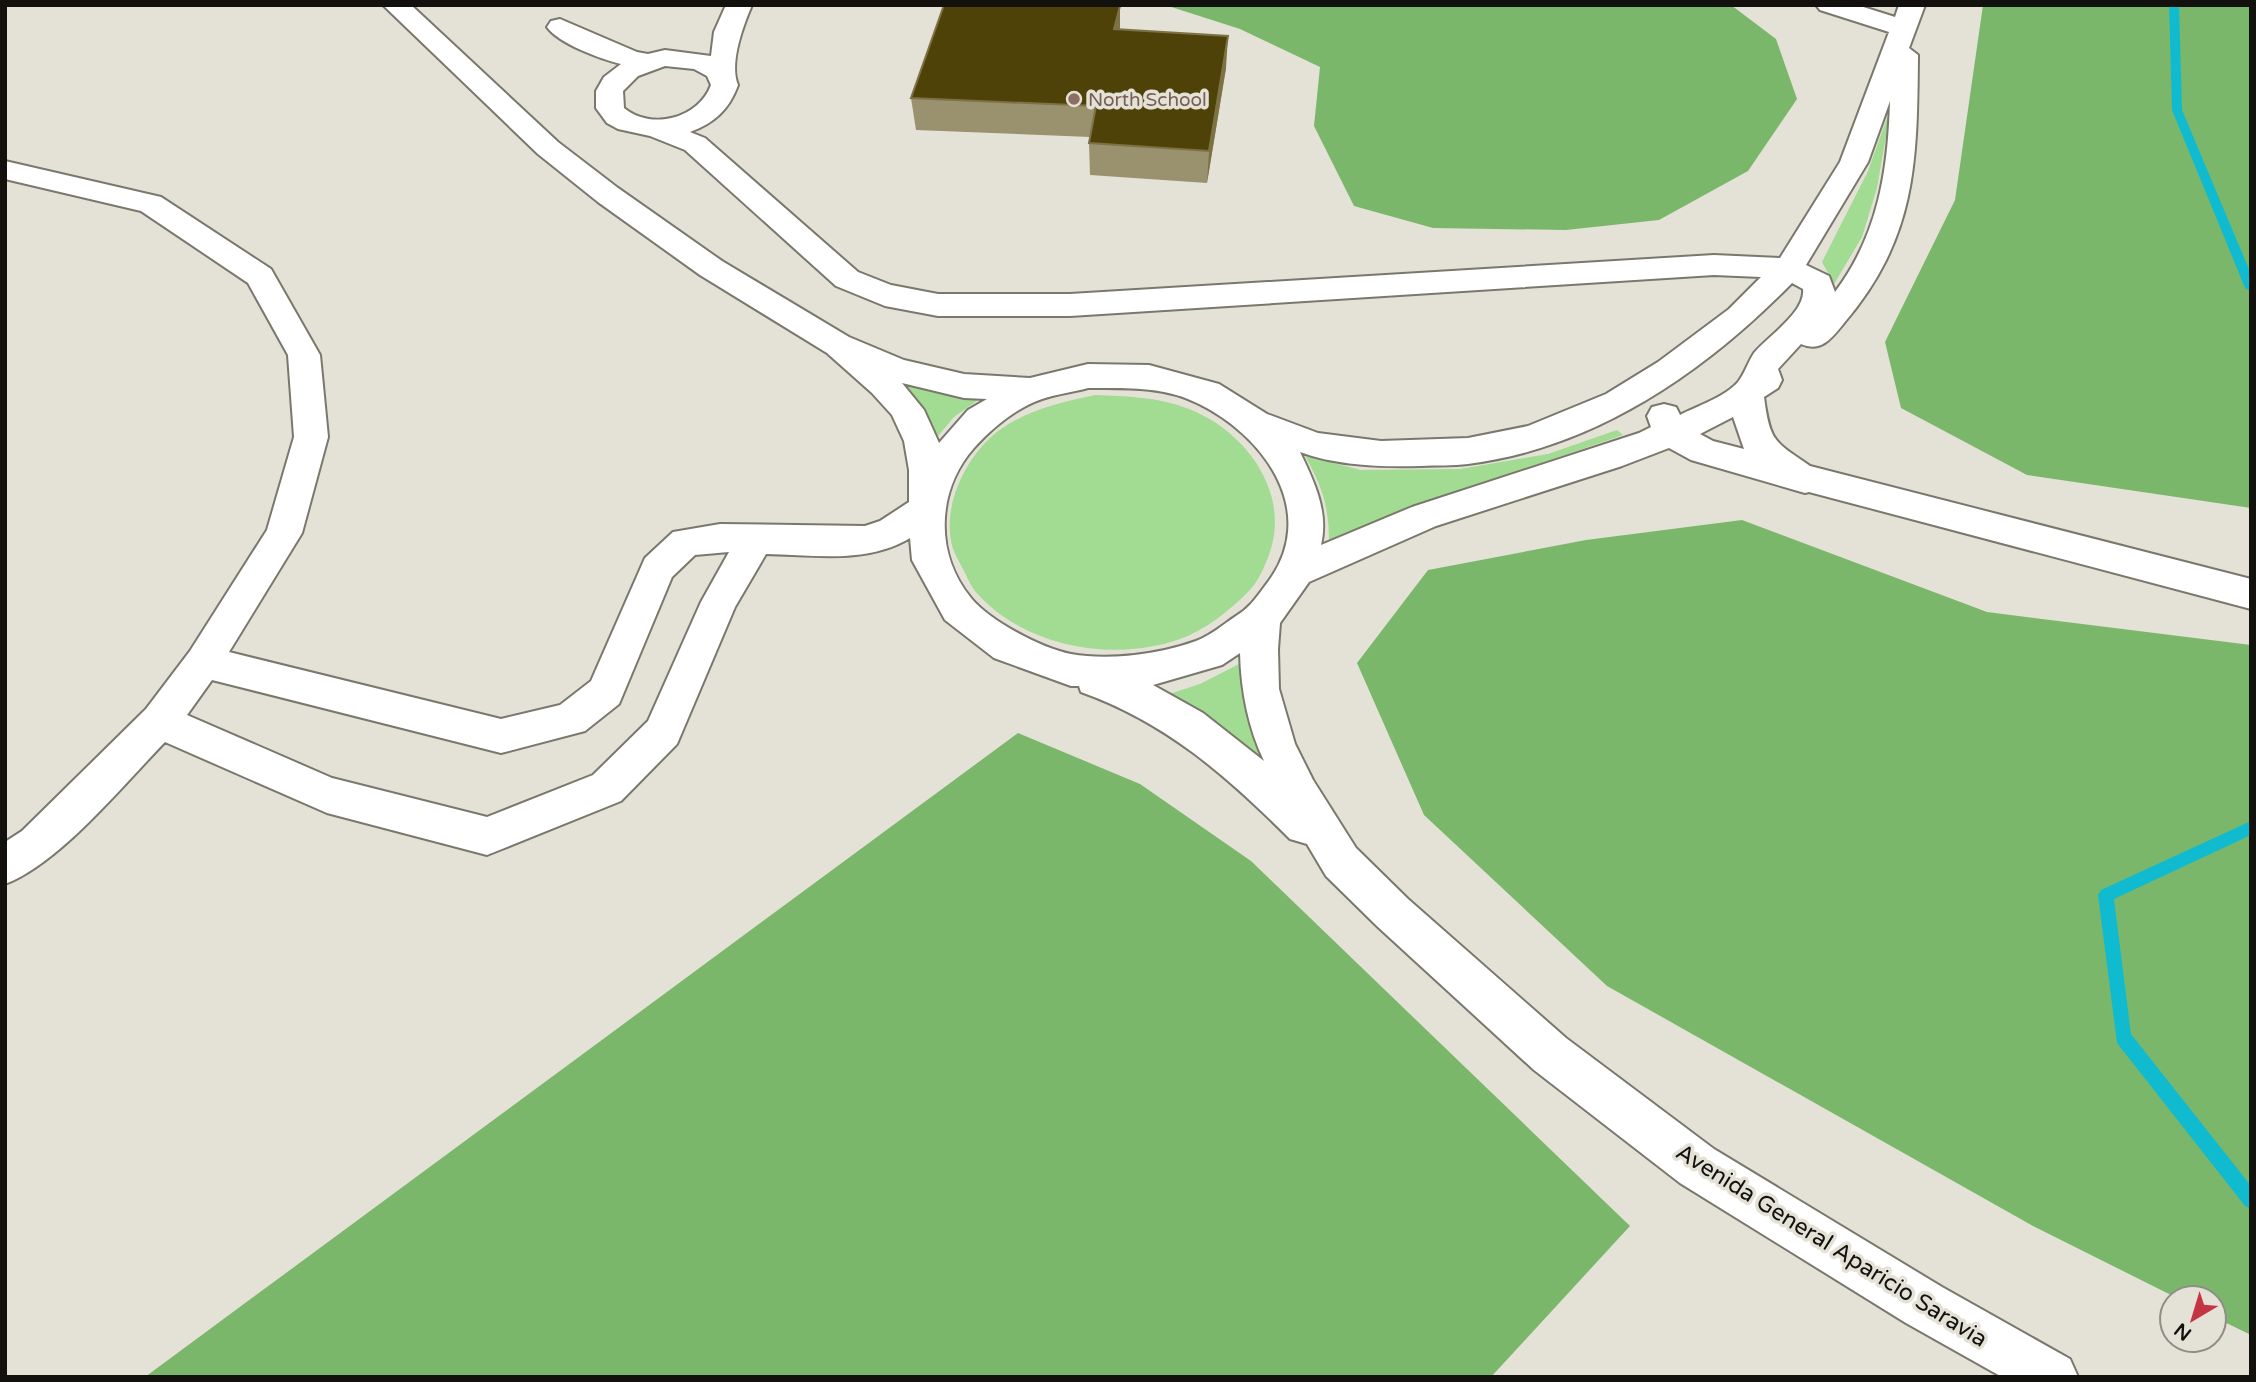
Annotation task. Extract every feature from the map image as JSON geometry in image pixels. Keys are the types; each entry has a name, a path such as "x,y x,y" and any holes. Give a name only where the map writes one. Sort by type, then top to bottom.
{"street":[{"path":"396,5 548,148 608,195 711,268 838,345 897,370 964,386 1030,390"},
{"path":"727,32 709,44 656,60 624,74 610,90 607,101 611,112 636,126 656,128 676,126 711,111 721,99 725,88 722,76 727,32 739,5"},
{"path":"1829,5 1909,17"},
{"path":"1533,438 1618,403 1669,370 1749,307 1787,268 1854,162 1909,17"},
{"path":"1296,572 1441,511 1552,477 1678,421 1747,394 1783,366 1834,317 1874,257 1896,194 1909,17"},
{"path":"560,27 594,47 619,57 700,61 713,67 722,76"},
{"path":"594,47 605,70 610,90"},
{"path":"711,111 706,142 712,160"},
{"path":"656,128 695,144 847,279 885,295 938,305 1070,305 1714,265 1787,268 1804,274 1818,284 1820,298 1809,316 1766,361 1747,394 1751,426 1762,450"},
{"path":"5,170 151,204 260,276 304,355 311,438 284,533 203,662 160,721 37,844 5,865"},
{"path":"1682,268 1716,276 1739,288 1748,297 1749,323 1738,341 1712,370 1666,401 1678,421 1703,451 1805,480 2251,594"},
{"path":"838,345 896,397 919,433 925,471 930,560 958,609 1007,647 1147,701 1201,735 1270,792 1341,862"},
{"path":"203,662 500,736 570,719 605,692 658,568 685,542 720,538 853,542 894,533 926,508 944,459 980,419 1030,390 1088,376 1149,377 1207,393 1255,423 1316,444 1381,454 1468,451 1590,427 1633,414 1678,421 1762,450 1805,480"},
{"path":"1071,670 1142,672 1209,654 1262,619 1296,572 1306,532 1301,492 1283,455 1255,423"},
{"path":"160,721 327,796 487,836 607,788 663,732 719,602 756,539"},
{"path":"853,542 891,553 944,585"},
{"name":"Avenida General Aparicio Saravia","path":"1262,619 1259,649 1260,689 1276,745 1299,793 1341,862 1550,1054 1697,1166 1924,1305 2052,1377"}],"green space":[{"path":"1165,5 1731,5 1776,39 1797,99 1748,171 1659,220 1566,230 1433,228 1354,206 1314,126 1320,67 1240,29"},
{"path":"1983,5 2251,5 2251,508 2027,475 1901,408 1885,342 1955,200"},
{"path":"1891,107 1877,188 1862,237 1834,284 1822,262 1868,171"},
{"path":"888,374 927,389 978,400 954,417 938,436 915,399"},
{"path":"1095,395 1166,402 1189,409 1210,420 1230,433 1247,450 1270,491 1274,536 1267,560 1257,580 1249,591 1217,619 1180,639 1126,650 1070,645 1043,637 1018,626 995,610 975,591 953,549 950,516 954,499 959,482 977,452 1012,422 1035,411"},
{"path":"1617,430 1623,435 1417,506 1329,543 1324,498 1305,456 1361,470 1460,469 1548,454"},
{"path":"1742,520 1987,612 2251,645 2251,1335 2228,1324 2228,1284 2158,1284 2158,1288 2033,1226 1607,986 1424,815 1357,663 1428,570 1586,540"},
{"path":"1243,662 1282,785 1229,735 1169,694 1200,684"},
{"path":"1018,733 1140,784 1251,861 1630,1226 1491,1377 145,1377"}],"building":[{"name":"North School","path":"944,5 1120,6 1114,29 1228,36 1209,151 1089,143 1096,106 911,98"}],"waterway":[{"path":"2174,5 2177,110 2251,288"},
{"path":"2251,828 2106,895 2123,1037 2251,1200"}],"place":[{"name":"North School","path":"1074,99"}]}
